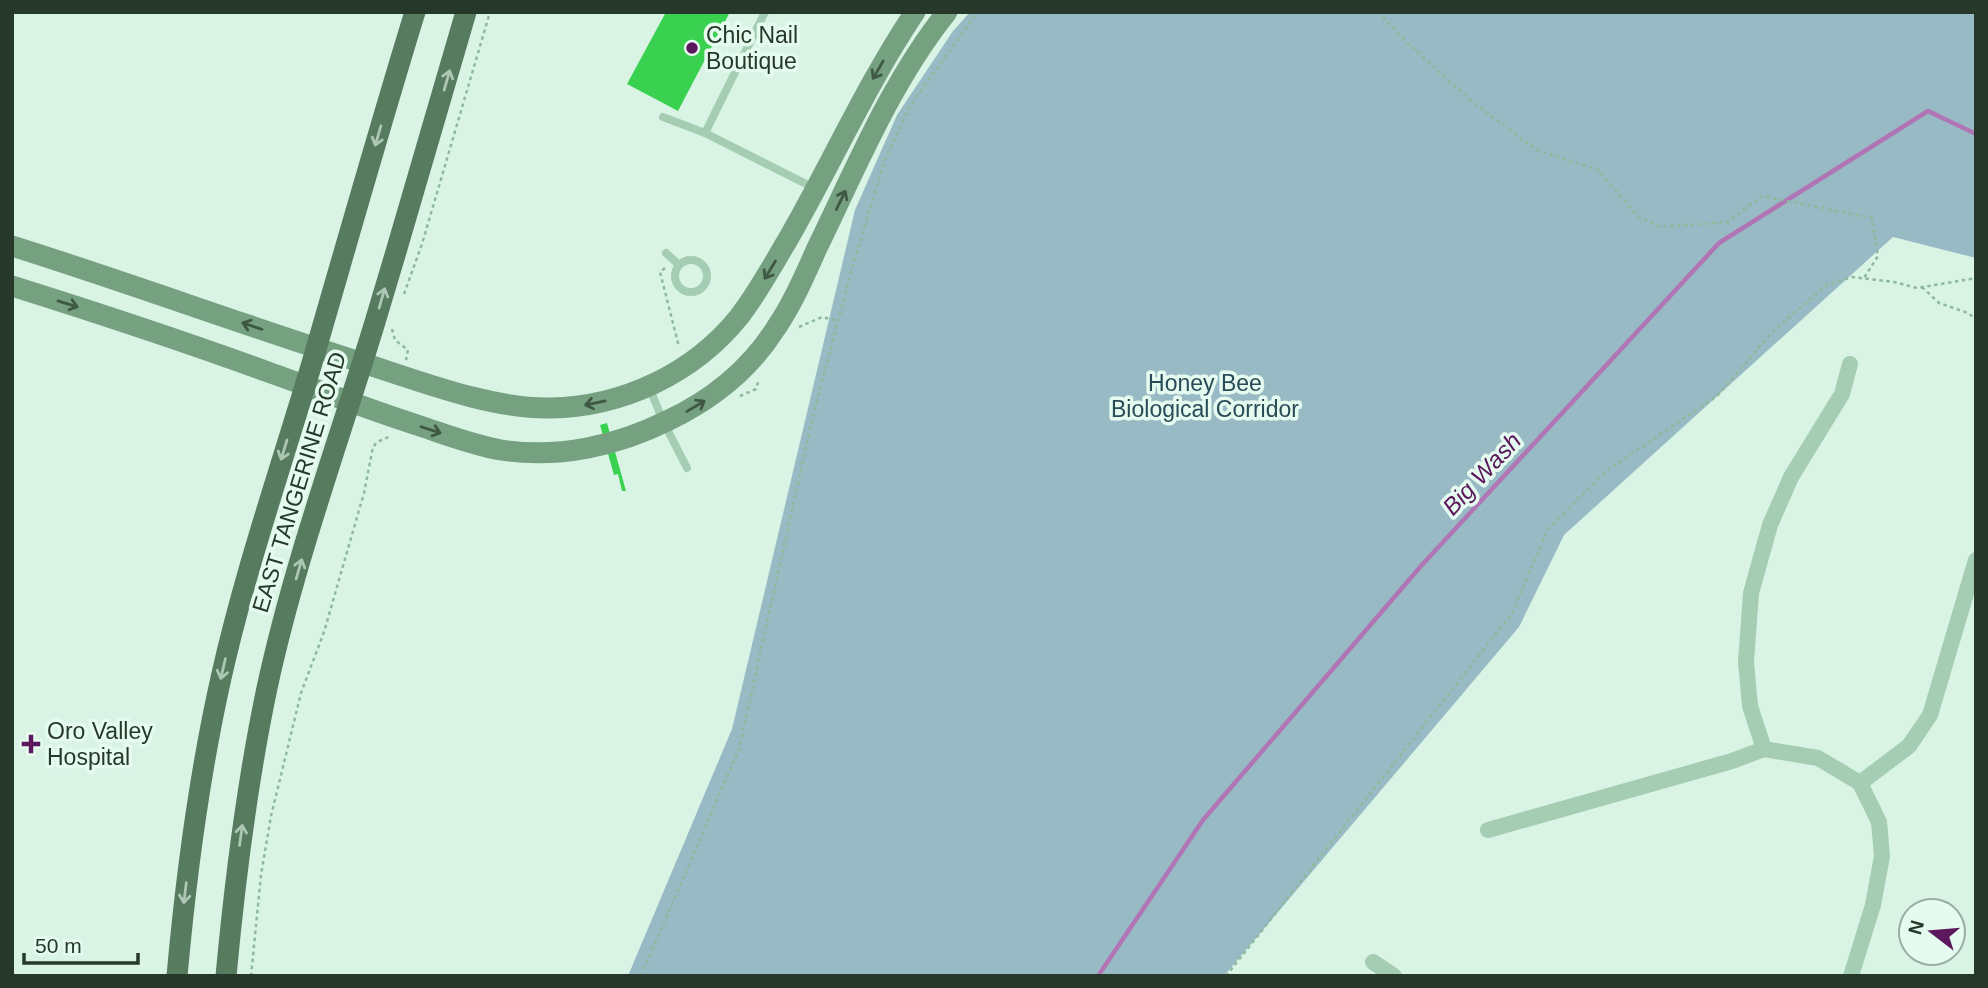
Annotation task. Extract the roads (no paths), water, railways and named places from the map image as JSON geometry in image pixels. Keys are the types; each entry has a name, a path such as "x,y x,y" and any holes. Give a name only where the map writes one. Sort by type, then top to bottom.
{"main road":[{"name":"EAST TANGERINE ROAD","path":"177,976 190,852 219,687 266,509 415,12"},
{"name":"EAST TANGERINE ROAD","path":"226,976 241,834 268,687 315,513 466,12"}],"street":[{"path":"12,246 362,363 490,401 518,406 573,407 597,403 649,387 684,367 714,344 741,315 816,189 878,70 915,12"},
{"path":"12,286 124,321 349,402 476,444 523,452 570,452 618,441 687,412 724,387 741,371 776,328 892,95 916,54 947,12"},
{"path":"1764,749 1749,706 1746,662 1751,593 1770,525 1791,477 1842,394 1850,363"},
{"path":"1860,783 1909,746 1930,715 1976,560"},
{"path":"1488,830 1732,761 1764,749 1818,758 1860,783 1879,822 1882,856 1873,905 1851,976"},
{"path":"1373,962 1394,976"}],"lane":[{"path":"705,133 765,12"},
{"path":"663,117 705,133 816,189"},
{"path":"672,259 699,262 707,274 703,287 689,292 682,290 675,279 672,259"},
{"path":"649,387 687,468"}],"waterway":[{"name":"Big Wash","path":"1098,976 1203,820 1421,566 1719,243 1928,111 1976,134"}],"place":[{"name":"Chic Nail Boutique","path":"692,48"},
{"name":"Oro Valley Hospital","path":"31,744"}],"park label":[{"name":"Honey Bee Biological Corridor","path":"1205,396"}]}
